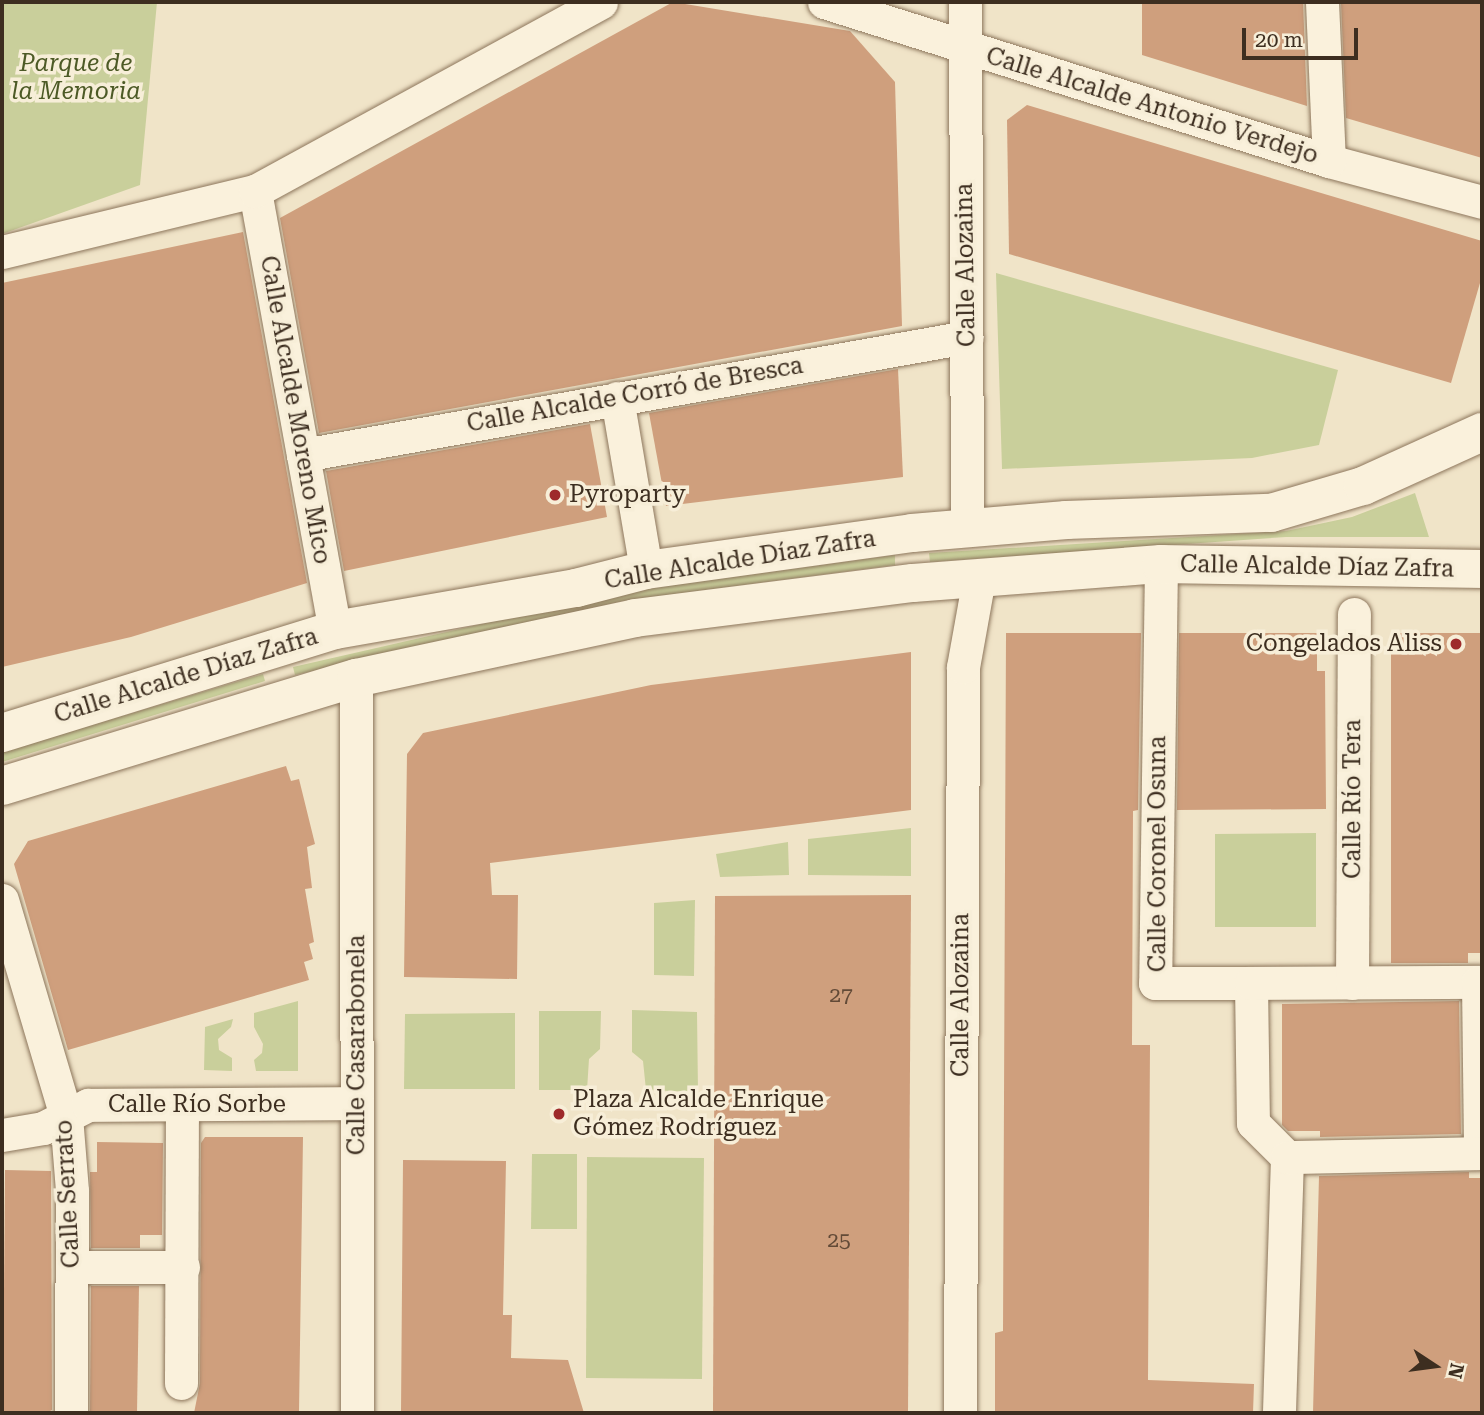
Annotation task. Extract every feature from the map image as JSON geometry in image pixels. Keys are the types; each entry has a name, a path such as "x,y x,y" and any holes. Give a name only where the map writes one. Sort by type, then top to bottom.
{"main road":[{"name":"Calle Alcalde Díaz Zafra","path":"2,733 335,630 576,588 646,570 967,529 1271,513 1363,486 1482,432"},
{"name":"Calle Alcalde Díaz Zafra","path":"2,786 356,678 635,618 979,578 1161,564 1482,569"}],"street":[{"path":"2,252 255,191 601,2"},
{"name":"Calle Alcalde Antonio Verdejo","path":"824,2 1329,162 1482,202"},
{"name":"Calle Alozaina","path":"965,2 962,46 967,529"},
{"path":"1322,2 1329,162"},
{"name":"Calle Alcalde Moreno Mico","path":"255,191 335,630"},
{"name":"Calle Alcalde Corró de Bresca","path":"303,454 967,337"},
{"path":"617,398 646,570"},
{"name":"Calle Coronel Osuna","path":"1161,564 1155,983 1251,984"},
{"name":"Calle Alozaina","path":"960,1413 963,667 979,578"},
{"name":"Calle Río Tera","path":"1352,983 1354,614"},
{"name":"Calle Casarabonela","path":"356,678 357,1413"},
{"name":"Calle Serrato","path":"2,900 66,1116 72,1267 71,1413"},
{"path":"1478,982 1480,1153 1287,1157 1253,1123 1251,984 1352,983 1478,982"},
{"name":"Calle Río Sorbe","path":"2,1135 43,1128 88,1105 357,1103"},
{"path":"181,1383 182,1106"},
{"path":"1279,1413 1287,1157"},
{"path":"72,1267 183,1267"}],"green space":[{"name":"Parque de la Memoria","path":"2,2 157,2 140,185 2,234"},
{"path":"996,273 1338,370 1319,445 1252,458 1002,469"},
{"path":"1415,493 1429,537 1286,537 930,562 929,553 1286,531 1352,517"},
{"path":"895,555 895,565 623,601 295,675 293,667 621,592"},
{"path":"263,674 265,681 2,762 2,752"},
{"path":"911,828 911,876 808,875 808,839"},
{"path":"1316,833 1316,927 1215,927 1215,834"},
{"path":"788,842 789,875 720,877 716,854"},
{"path":"695,900 694,976 654,975 654,903"},
{"path":"298,1001 298,1071 256,1071 254,1060 262,1053 263,1044 254,1027 254,1013"},
{"path":"632,1010 697,1012 698,1092 646,1090 643,1061 632,1052"},
{"path":"539,1011 601,1011 600,1049 589,1059 587,1090 539,1090"},
{"path":"515,1013 515,1089 404,1089 405,1014"},
{"path":"233,1019 231,1027 218,1039 219,1050 232,1058 232,1071 204,1070 205,1027"},
{"path":"532,1154 577,1154 577,1229 531,1229"},
{"path":"587,1157 704,1158 702,1379 586,1378"}],"building":[{"path":"673,2 850,31 895,82 902,326 319,433 280,218"},
{"path":"1142,2 1303,2 1307,106 1142,55"},
{"path":"1341,2 1482,2 1482,158 1346,118"},
{"path":"1027,105 1482,241 1482,276 1451,383 1009,254 1007,120"},
{"path":"243,232 307,583 131,637 2,667 2,283"},
{"path":"898,369 903,477 666,506 649,413"},
{"path":"590,424 607,517 344,571 326,471"},
{"path":"1006,633 1141,633 1138,810 1133,811 1132,1045 1150,1045 1148,1380 1254,1384 1253,1413 995,1413 995,1333 1003,1331"},
{"path":"1179,633 1317,633 1317,671 1325,671 1326,809 1177,810"},
{"path":"1391,633 1482,633 1482,953 1468,953 1468,963 1391,963"},
{"path":"911,652 911,810 490,863 492,895 518,895 517,979 404,977 407,754 423,733 651,685"},
{"path":"286,766 291,781 299,779 315,844 307,847 312,888 305,889 314,942 309,944 313,959 304,962 309,980 68,1050 14,864 28,841"},
{"path":"911,895 908,1413 713,1413 715,896"},
{"path":"1459,1001 1461,1134 1320,1137 1320,1131 1288,1131 1282,1125 1282,1004"},
{"path":"205,1137 303,1137 299,1413 194,1413 200,1383 201,1143"},
{"path":"97,1142 163,1143 162,1235 140,1235 140,1248 91,1248 90,1172 97,1172"},
{"path":"403,1160 506,1161 503,1315 512,1315 511,1358 568,1360 584,1413 401,1413"},
{"path":"5,1170 51,1171 52,1410 46,1413 3,1413"},
{"path":"1469,1172 1469,1178 1482,1178 1482,1413 1313,1413 1319,1176"},
{"path":"91,1286 139,1286 137,1413 90,1412"}],"place":[{"name":"Pyroparty","path":"555,495"},
{"name":"Congelados Aliss","path":"1456,644"},
{"name":"Plaza Alcalde Enrique Gómez Rodríguez","path":"559,1114"}]}
